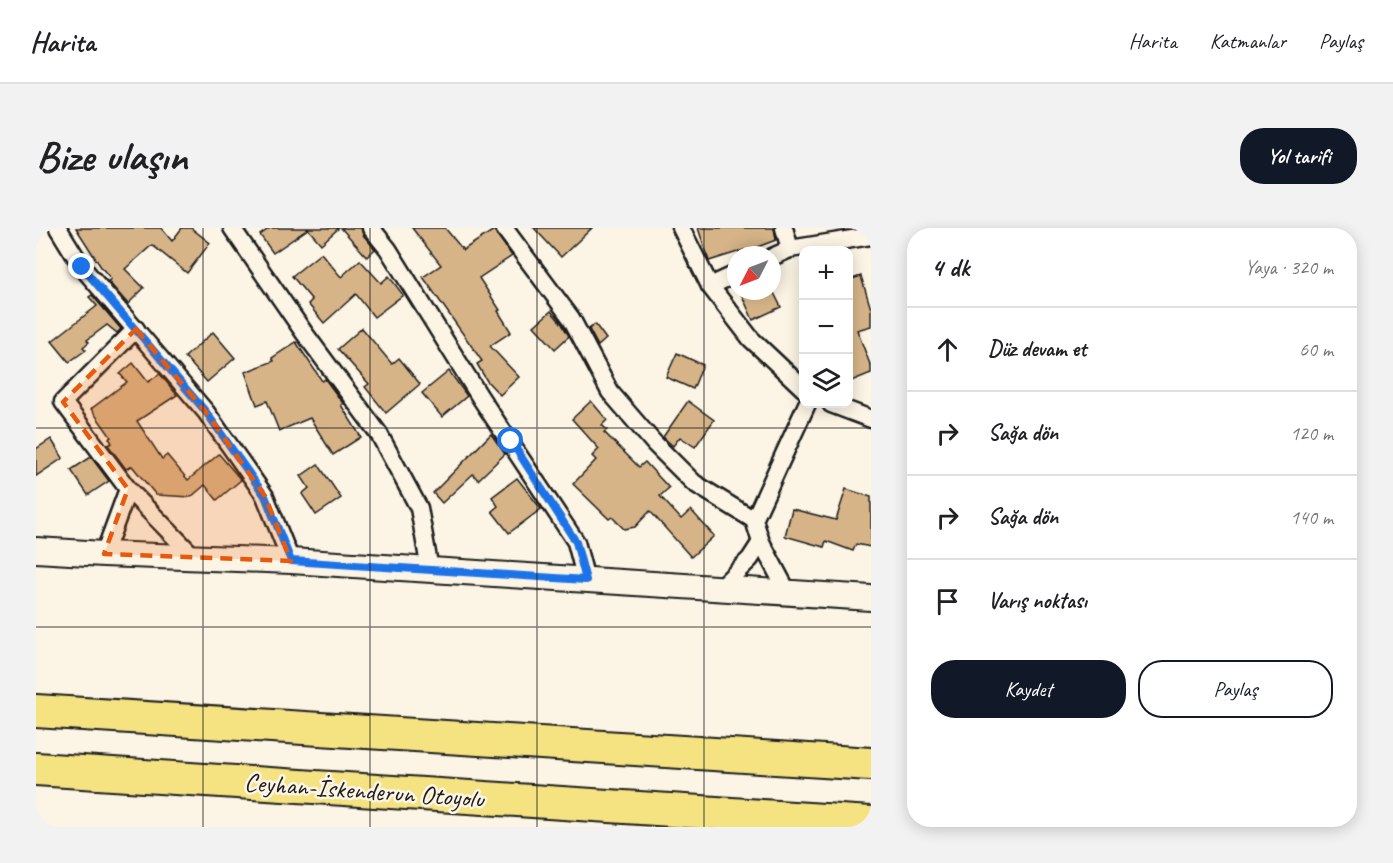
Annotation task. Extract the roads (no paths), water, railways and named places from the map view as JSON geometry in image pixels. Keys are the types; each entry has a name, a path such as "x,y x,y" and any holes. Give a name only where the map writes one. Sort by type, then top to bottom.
{"highway":[{"path":"36,711 871,764"},
{"name":"Ceyhan-İskenderun Otoyolu","path":"36,769 871,823"}],"street":[{"path":"58,228 82,267 206,412 265,496 291,561"},
{"path":"232,228 379,434 419,508 430,570"},
{"path":"371,228 388,249 480,397 576,542 586,580"},
{"path":"504,228 571,318 610,392 654,443 694,483 754,520 761,542 788,593"},
{"path":"681,228 710,286 751,339 799,384"},
{"path":"784,228 790,249"},
{"path":"781,254 790,249 871,236"},
{"path":"710,286 727,278"},
{"path":"136,329 63,402 128,489 195,558"},
{"path":"754,520 805,408"},
{"path":"842,408 871,419"},
{"path":"104,554 128,489"},
{"path":"719,589 750,559 761,542"},
{"path":"36,550 291,561 871,598"}]}
